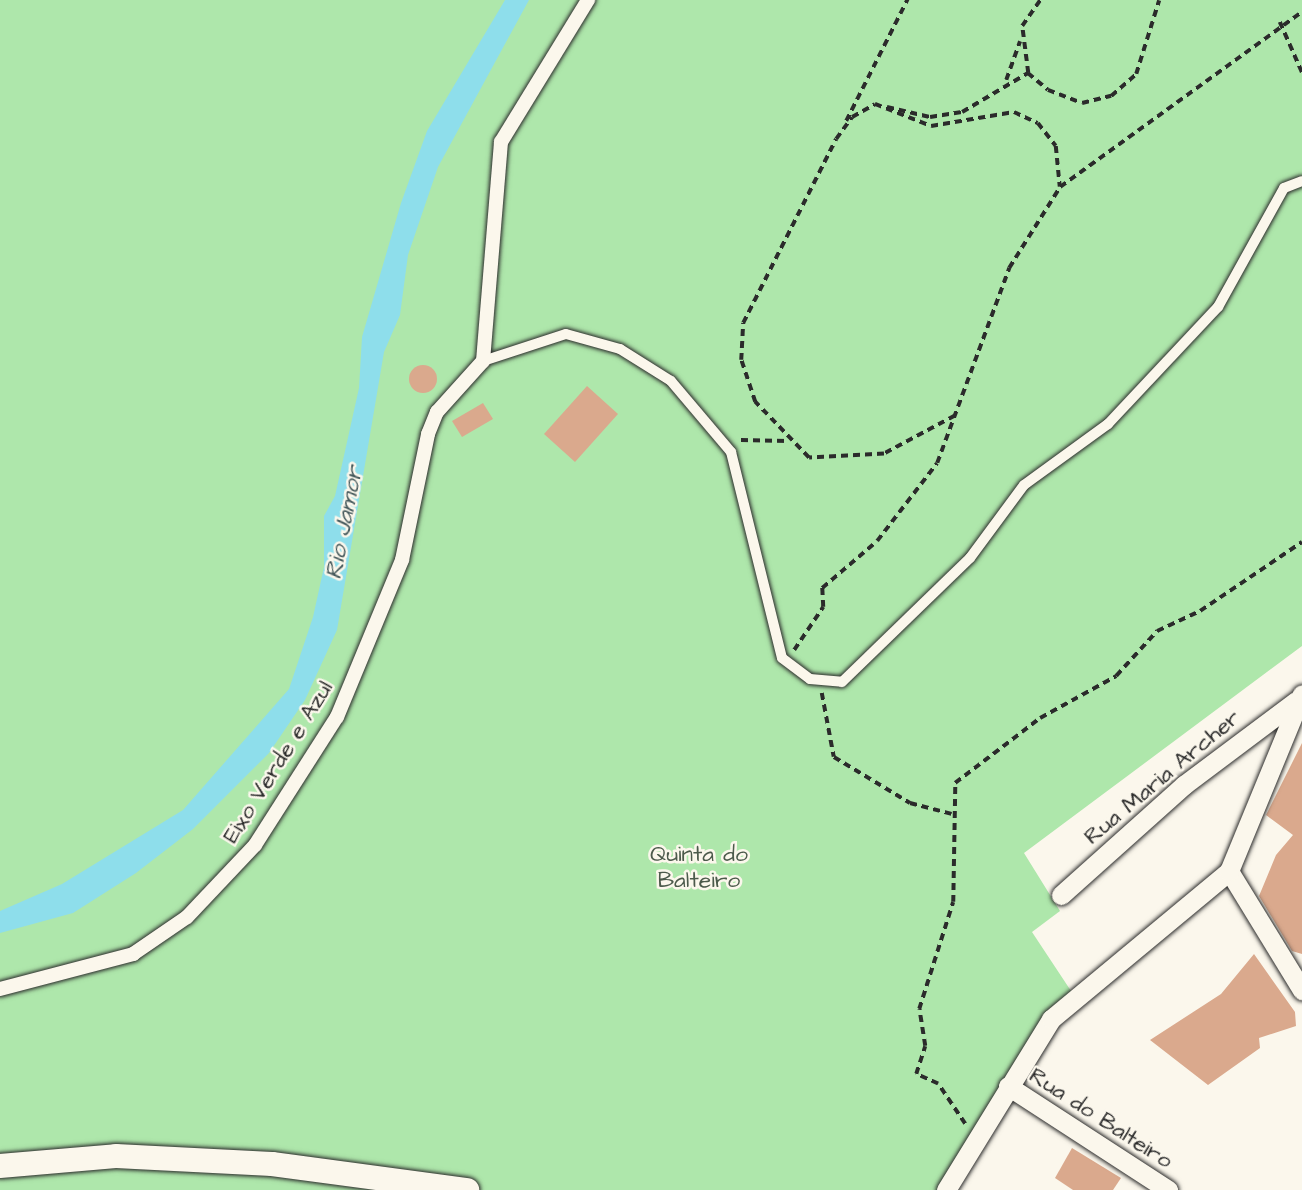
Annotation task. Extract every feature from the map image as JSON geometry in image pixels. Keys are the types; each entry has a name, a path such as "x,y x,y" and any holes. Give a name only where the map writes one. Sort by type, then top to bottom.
{"street":[{"path":"483,361 501,142 588,0"},
{"name":"Eixo Verde e Azul","path":"0,989 133,954 226,882 255,845 360,670 402,560 428,434 437,412 483,361"},
{"path":"946,1190 1051,1019 1229,871 1300,697"},
{"name":"Rua Maria Archer","path":"1061,895 1184,785 1300,697"},
{"path":"1229,871 1302,990"},
{"name":"Rua do Balteiro","path":"1008,1086 1168,1190"},
{"path":"0,1166 116,1156 272,1164 467,1190"}],"lane":[{"path":"483,361 566,334 620,349 671,381 728,449 752,522 782,658 821,680 842,682 970,558 1024,485 1108,424 1218,307 1284,188 1302,181"}],"path":[{"path":"907,0 743,324 741,360 755,402 809,458 884,454 957,415"},
{"path":"1006,82 1021,37 1040,0"},
{"path":"1021,37 1028,73 1048,90 1082,103 1111,96 1136,74 1158,0"},
{"path":"782,658 800,646 823,607 822,589 877,541 937,463 957,415 1009,268 1060,187 1280,22 1302,12"},
{"path":"1280,22 1302,72"},
{"path":"885,107 930,117 962,112 1006,82 1028,73"},
{"path":"840,133 852,117 876,104 930,127 1014,111 1038,123 1056,146 1060,187"},
{"path":"728,449 739,440 791,442"},
{"path":"979,1138 948,1106 938,1084 916,1074 925,1046 919,1009 953,902 955,783 1040,718 1115,677 1157,631 1200,611 1302,541"},
{"path":"821,680 823,726 834,757 910,803 953,814"}],"green space":[{"name":"Quinta do Balteiro","path":"0,0 1302,0 1302,646 1024,853 1060,911 1032,932 1075,997 946,1190 0,1190"}],"water":[{"name":"Rio Jamor","path":"505,0 529,0 438,167 408,255 400,315 384,352 337,630 305,700 269,753 193,829 136,873 73,913 0,933 0,911 62,884 183,810 289,689 313,617 324,567 324,516 335,496 359,388 362,337 401,203 427,131"}],"building":[{"path":"423,365 433,369 437,379 433,389 423,393 413,389 409,379 413,369"},
{"path":"587,386 618,414 575,462 544,434"},
{"path":"483,403 493,419 462,437 452,421"},
{"path":"1302,743 1302,954 1292,951 1259,896 1276,855 1293,835 1266,815"},
{"path":"1254,954 1295,1012 1296,1026 1259,1038 1260,1048 1208,1085 1150,1040 1221,994"},
{"path":"1072,1148 1121,1178 1113,1190 1073,1190 1055,1178"}]}
